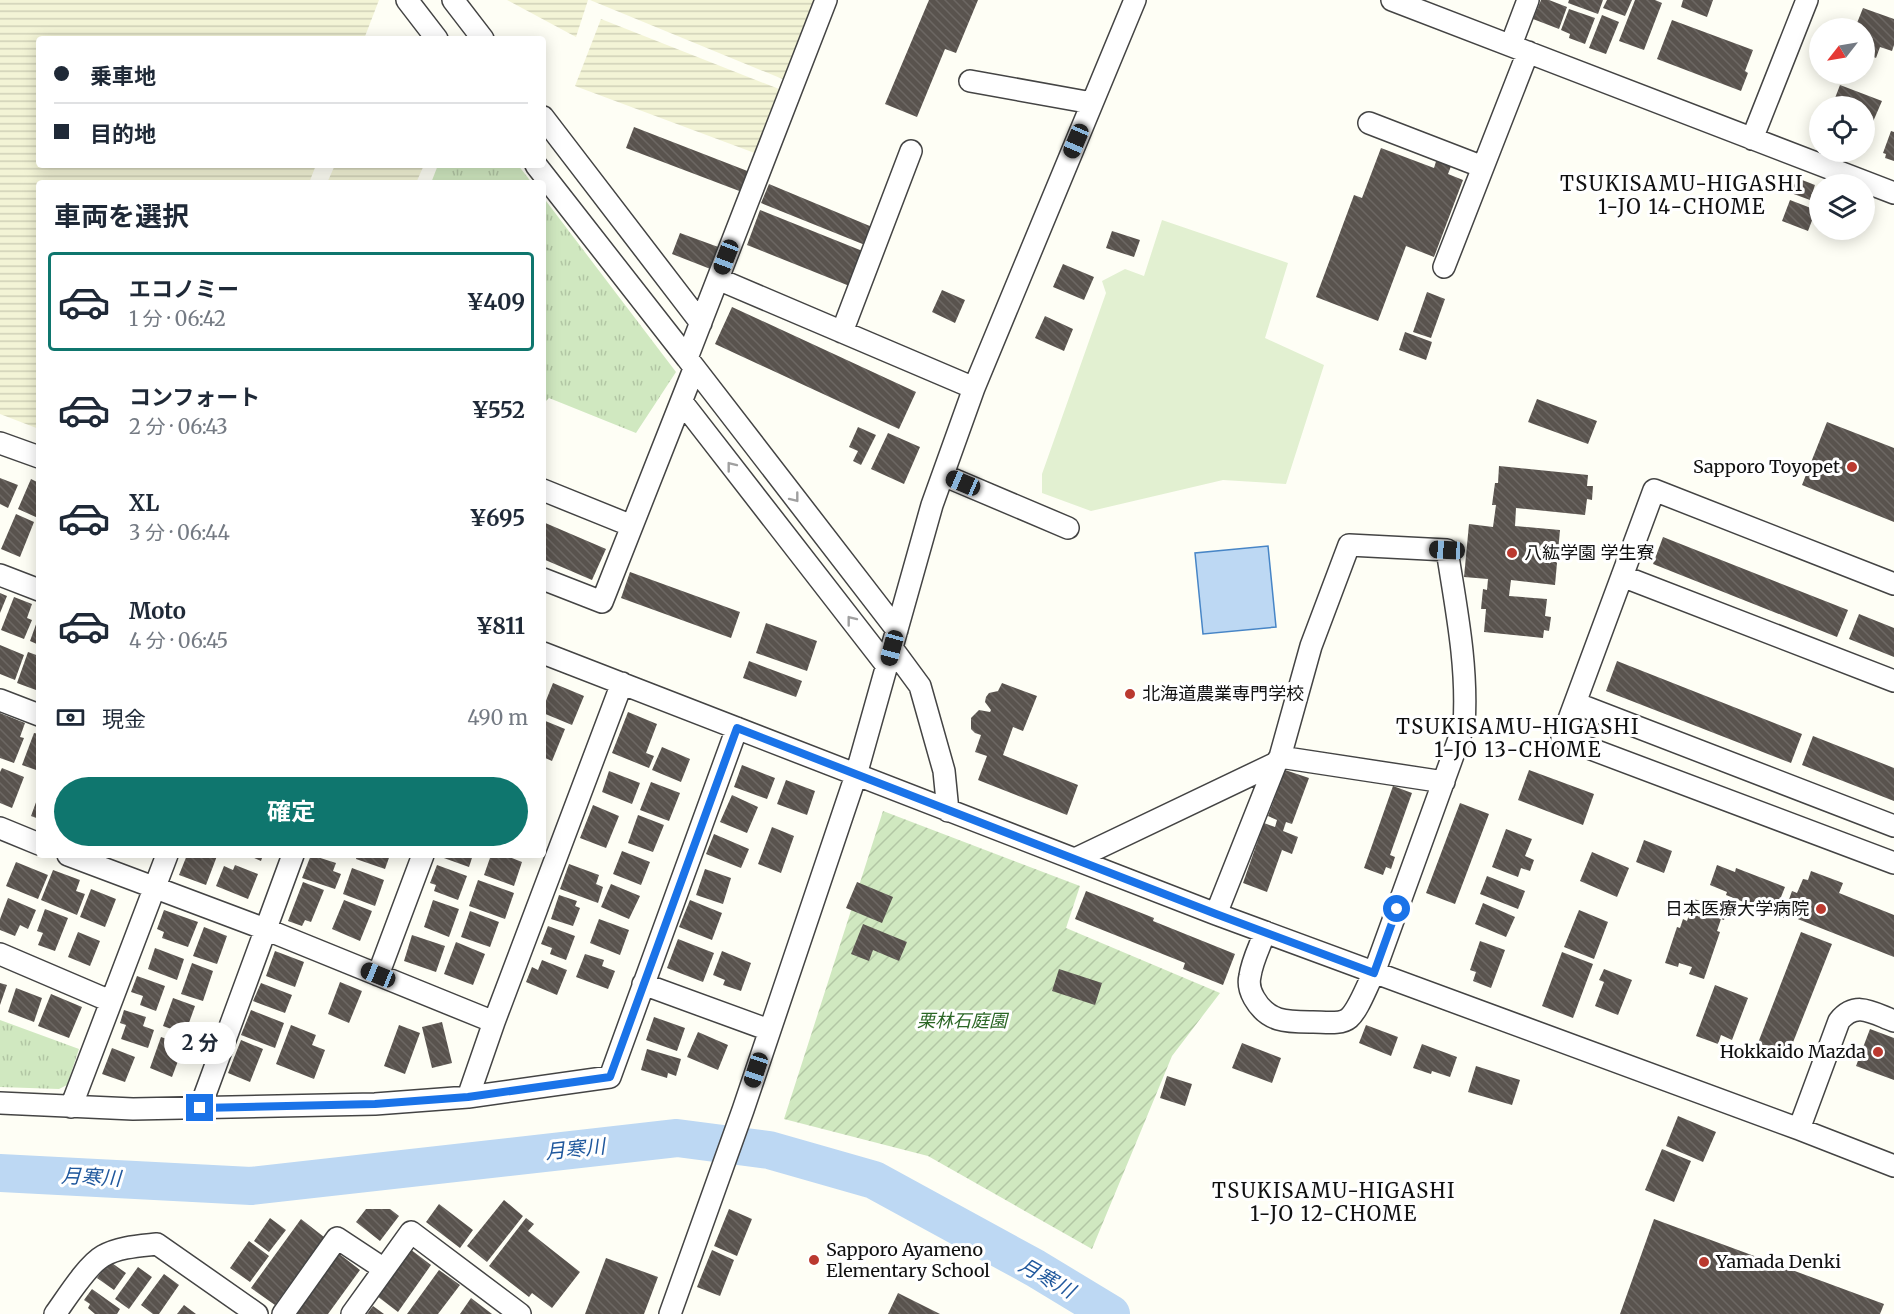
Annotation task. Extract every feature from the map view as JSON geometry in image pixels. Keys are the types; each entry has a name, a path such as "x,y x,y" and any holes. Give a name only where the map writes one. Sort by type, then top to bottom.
{"street":[{"path":"407,0 435,36"},
{"path":"453,0 481,36"},
{"path":"546,580 602,602 682,402 701,323 826,0"},
{"path":"670,1314 743,1110 856,776 942,474 974,388 1135,0"},
{"path":"1392,0 1894,193"},
{"path":"1444,267 1483,167 1519,48 1528,0"},
{"path":"1752,139 1807,0"},
{"path":"970,81 1092,103"},
{"path":"546,121 701,323"},
{"path":"1369,123 1483,167"},
{"path":"842,332 911,151"},
{"path":"553,187 581,167"},
{"path":"538,168 691,364 920,686 944,771 948,811"},
{"path":"718,279 974,388"},
{"path":"682,402 892,648"},
{"path":"0,443 36,457"},
{"path":"942,474 1068,528"},
{"path":"1894,584 1654,490 1562,738 1894,863"},
{"path":"546,491 632,526"},
{"path":"1216,914 1278,760 1311,646 1348,545 1447,550 1462,651 1466,699 1464,725 1374,973 1348,1019 1339,1022 1279,1020 1266,1014 1258,1006 1250,992 1250,977 1265,932"},
{"path":"0,575 36,589"},
{"path":"1622,576 1894,681"},
{"path":"546,654 1216,914 1894,1166"},
{"path":"468,1097 622,683"},
{"path":"0,700 36,714"},
{"path":"1575,702 1894,826"},
{"path":"0,1103 133,1109 375,1104 468,1097 610,1077 737,728"},
{"path":"1075,859 1278,760 1444,782"},
{"path":"0,828 36,843"},
{"path":"76,858 265,929 494,1022"},
{"path":"71,1107 166,858"},
{"path":"200,1108 292,858"},
{"path":"378,975 422,858"},
{"path":"0,954 110,1001"},
{"path":"643,984 769,1030"},
{"path":"1799,1129 1839,1021 1845,1013 1855,1009 1864,1010 1894,1021"},
{"path":"352,1314 411,1232 520,1314"},
{"path":"284,1314 337,1238 384,1269"},
{"path":"55,1314 89,1268 102,1256 127,1247 157,1244 256,1314"}],"green space":[{"path":"0,0 379,0 365,36 36,36 36,168 315,168 310,180 36,180 36,428 0,414"},
{"path":"507,0 588,0 576,37"},
{"path":"590,0 814,0 785,80"},
{"path":"601,19 784,91 760,155 575,86"},
{"path":"334,168 423,168 417,180 328,180"},
{"path":"437,168 520,168 530,180 432,180"},
{"path":"546,201 676,372 636,433 549,398 546,401"},
{"path":"1162,220 1288,263 1265,338 1324,365 1286,484 1223,480 1091,511 1042,493 1042,474 1106,293 1102,281 1125,269 1144,276"},
{"name":"栗林石庭園","path":"883,811 1080,886 1066,928 1220,993 1172,1056 1092,1249 928,1156 784,1119"},
{"path":"0,1020 79,1049 67,1085 59,1089 0,1087"}],"water":[{"path":"1268,546 1276,627 1203,634 1195,553"}],"building":[{"path":"929,0 978,0 956,53 945,49 917,117 885,104"},
{"path":"1541,0 1549,0 1567,7 1559,29 1533,19"},
{"path":"1569,0 1603,0 1598,14 1568,3"},
{"path":"1607,0 1632,0 1625,16 1603,8"},
{"path":"1635,0 1655,0 1662,3 1644,50 1619,41"},
{"path":"1683,0 1713,0 1707,17 1681,7"},
{"path":"1863,8 1894,19 1892,51 1880,47 1875,58 1875,18 1859,18"},
{"path":"1569,9 1595,18 1585,44 1569,38 1570,34 1561,30"},
{"path":"1602,15 1619,22 1606,54 1589,48"},
{"path":"1672,20 1753,50 1741,91 1657,59"},
{"path":"1840,85 1869,96 1836,96"},
{"path":"1875,98 1882,101 1875,117"},
{"path":"634,127 750,172 742,192 626,148"},
{"path":"1891,131 1894,132 1894,161 1885,158 1886,154 1883,153"},
{"path":"1381,148 1434,168 1438,155 1453,161 1448,174 1463,180 1434,257 1406,246 1378,321 1316,297 1354,195 1362,198"},
{"path":"1797,178 1809,183 1809,200 1791,193"},
{"path":"769,184 877,229 870,247 761,203"},
{"path":"1790,200 1809,207 1808,231 1782,221"},
{"path":"760,210 865,252 852,287 747,245"},
{"path":"1112,231 1140,240 1134,257 1106,248"},
{"path":"680,233 721,248 713,270 672,254"},
{"path":"1063,264 1094,277 1084,300 1053,287"},
{"path":"942,290 965,300 955,323 932,312"},
{"path":"1427,292 1445,299 1431,338 1413,332"},
{"path":"732,307 916,392 899,429 715,344"},
{"path":"1045,316 1073,329 1064,351 1035,338"},
{"path":"1405,332 1432,342 1426,360 1399,350"},
{"path":"1537,399 1597,421 1588,444 1528,422"},
{"name":"Sapporo Toyopet","path":"1827,422 1894,448 1894,522 1802,485"},
{"path":"858,427 876,435 861,465 853,461 858,451 849,447"},
{"path":"888,433 920,447 904,484 871,469"},
{"name":"八紘学園 学生寮","path":"1499,466 1588,475 1587,486 1593,486 1592,500 1587,499 1585,515 1516,508 1515,526 1560,530 1555,585 1511,580 1509,596 1547,599 1545,616 1551,617 1549,631 1544,630 1543,638 1484,632 1486,609 1481,609 1483,589 1487,590 1488,579 1464,577 1469,524 1493,527 1496,505 1492,505 1495,483 1498,483"},
{"path":"0,478 18,485 8,508 0,504"},
{"path":"31,479 36,482 36,517 18,509"},
{"path":"16,514 34,522 20,557 1,549"},
{"path":"546,523 606,549 592,580 546,560"},
{"path":"1663,537 1848,610 1837,637 1653,564"},
{"path":"630,572 740,612 731,638 621,598"},
{"path":"0,593 7,596 0,613"},
{"path":"14,597 32,604 27,618 32,620 24,639 1,630"},
{"path":"1859,614 1894,628 1894,657 1849,639"},
{"path":"766,623 817,641 807,671 756,653"},
{"path":"36,624 36,644 30,641"},
{"path":"0,645 24,655 15,680 0,674"},
{"path":"28,652 36,655 36,690 17,683"},
{"path":"749,661 802,681 796,697 743,678"},
{"path":"1617,661 1802,734 1791,763 1606,691"},
{"path":"553,683 584,696 572,725 546,714 546,700"},
{"path":"1002,683 1037,696 1023,731 1013,727 1003,755 1078,785 1067,815 978,780 987,756 975,752 981,735 971,729 971,718 979,710 990,712 985,702 986,697 989,693 998,691"},
{"path":"628,712 657,724 646,753 654,756 649,768 612,753"},
{"path":"0,713 25,723 20,737 24,738 14,763 0,758"},
{"path":"546,721 565,729 552,761 546,758"},
{"path":"34,733 36,733 36,770 22,765"},
{"path":"1813,736 1894,768 1894,801 1802,765"},
{"path":"662,747 690,759 681,782 652,770"},
{"path":"742,765 775,778 767,799 734,787"},
{"path":"2,768 24,777 12,808 0,803"},
{"path":"1285,770 1309,778 1292,824 1286,822 1283,831 1298,837 1292,854 1282,850 1267,892 1243,883 1264,823 1275,827 1277,820 1268,816"},
{"path":"1529,770 1594,794 1583,825 1518,800"},
{"path":"609,771 640,783 632,804 602,792"},
{"path":"786,780 815,791 807,815 777,804"},
{"path":"651,782 680,793 669,821 640,810"},
{"path":"1393,786 1412,793 1390,855 1395,857 1391,869 1386,867 1383,875 1364,868"},
{"path":"732,795 758,807 747,833 720,822"},
{"path":"36,802 36,818 31,816"},
{"path":"1460,803 1489,814 1455,904 1426,893"},
{"path":"593,805 619,816 606,848 580,838"},
{"path":"638,815 664,825 653,852 628,843"},
{"path":"772,827 794,836 781,873 758,864"},
{"path":"1506,829 1532,839 1525,856 1534,860 1530,871 1521,868 1518,877 1492,867"},
{"path":"714,834 749,849 741,868 706,854"},
{"path":"1644,840 1672,851 1664,873 1636,862"},
{"path":"622,851 650,862 641,885 613,874"},
{"path":"1592,852 1629,868 1617,897 1580,881"},
{"path":"186,858 216,858 206,885 179,875"},
{"path":"310,858 320,858 336,863 333,871 341,874 335,889 302,878"},
{"path":"356,858 389,858 385,869"},
{"path":"444,858 472,858 469,867"},
{"path":"490,858 512,858 522,862 514,886 484,875"},
{"path":"16,862 48,875 38,899 6,886"},
{"path":"569,864 599,875 596,884 603,887 598,903 560,889"},
{"path":"235,865 258,874 248,899 216,886 224,866 233,870"},
{"path":"437,865 467,876 458,900 434,891 436,885 430,883"},
{"name":"日本医療大学病院","path":"1717,865 1735,872 1736,868 1785,887 1779,902 1787,905 1792,891 1797,893 1803,879 1808,880 1811,871 1843,883 1839,893 1894,915 1894,957 1785,914 1784,918 1726,895 1727,892 1710,885"},
{"path":"352,868 384,880 375,906 343,894"},
{"path":"705,869 731,878 723,904 696,895"},
{"path":"53,870 80,880 76,891 85,894 77,915 41,900"},
{"path":"1487,876 1525,891 1518,909 1480,894"},
{"path":"478,880 514,893 505,919 469,906"},
{"path":"303,882 324,890 311,922 305,920 302,926 288,921"},
{"path":"857,882 893,897 882,923 846,908"},
{"path":"611,884 640,896 629,919 601,907"},
{"path":"91,889 116,899 105,927 80,917"},
{"path":"1086,891 1235,954 1223,985 1183,969 1185,963 1075,919"},
{"path":"559,895 577,901 575,906 580,908 573,926 551,919"},
{"path":"8,898 36,910 28,929 20,925 15,936 0,930 0,919"},
{"path":"1691,898 1727,910 1717,931 1720,932 1704,979 1689,974 1692,967 1679,963 1678,967 1665,963 1677,927 1680,928 1683,919 1687,921 1691,909 1688,908"},
{"path":"344,900 372,911 360,941 332,929"},
{"path":"433,900 459,909 449,937 424,927"},
{"path":"690,900 722,913 712,940 679,927"},
{"path":"1483,903 1515,917 1506,937 1475,924"},
{"path":"45,909 68,918 55,951 38,945 43,933 37,931"},
{"path":"164,910 198,922 188,947 162,938 164,932 157,929"},
{"path":"1579,910 1608,922 1594,959 1564,947"},
{"path":"470,911 499,922 490,947 461,937"},
{"path":"599,919 629,930 620,955 590,943"},
{"path":"863,924 907,942 899,961 873,950 869,961 851,954"},
{"path":"548,926 575,936 566,960 550,954 552,948 541,944"},
{"path":"204,927 227,936 217,964 193,956"},
{"path":"78,932 100,941 90,966 68,957"},
{"path":"1801,932 1832,944 1788,1055 1758,1043"},
{"path":"412,935 445,946 436,972 404,961"},
{"path":"678,939 714,953 703,982 667,968"},
{"path":"1480,941 1505,950 1491,988 1473,981 1476,972 1470,970"},
{"path":"456,942 485,954 473,985 444,974"},
{"path":"155,948 184,959 177,980 148,969"},
{"path":"275,951 304,962 295,987 266,976"},
{"path":"722,951 751,963 741,991 723,985 725,980 713,975"},
{"path":"1562,952 1593,964 1573,1018 1542,1006"},
{"path":"585,954 604,960 602,966 615,971 608,989 576,977"},
{"path":"542,960 567,970 557,995 526,982 532,967 538,970"},
{"path":"192,963 213,971 203,1001 181,994"},
{"path":"1059,969 1102,983 1095,1005 1052,991"},
{"path":"1604,969 1632,980 1618,1015 1595,1006 1604,982 1599,980"},
{"path":"137,976 165,986 156,1011 140,1005 143,996 131,992"},
{"path":"340,982 362,991 349,1023 328,1014"},
{"path":"0,983 7,985 0,1005"},
{"path":"261,983 292,995 285,1013 253,1001"},
{"path":"1715,985 1748,998 1732,1040 1721,1035 1718,1044 1696,1036"},
{"path":"16,988 42,998 34,1022 8,1012"},
{"path":"51,994 82,1007 69,1038 38,1026"},
{"path":"173,998 195,1006 185,1034 163,1026"},
{"path":"124,1010 146,1017 143,1026 154,1030 148,1048 121,1039 126,1025 120,1023"},
{"path":"251,1010 284,1023 275,1048 241,1035"},
{"path":"654,1017 685,1028 677,1051 646,1040"},
{"path":"442,1022 452,1063 432,1068 422,1027"},
{"path":"291,1025 316,1035 312,1045 325,1050 314,1079 276,1064"},
{"path":"399,1025 420,1033 405,1074 384,1066"},
{"path":"1366,1025 1398,1037 1391,1056 1359,1043"},
{"name":"Hokkaido Mazda","path":"1870,1029 1894,1038 1894,1080 1856,1066"},
{"path":"698,1032 728,1045 718,1070 687,1057"},
{"path":"161,1037 184,1045 172,1077 150,1068"},
{"path":"241,1040 263,1049 250,1082 228,1073"},
{"path":"1242,1043 1281,1058 1272,1083 1232,1068"},
{"path":"1422,1044 1457,1057 1450,1077 1413,1068"},
{"path":"112,1048 135,1057 125,1082 102,1074"},
{"path":"647,1049 681,1059 676,1076 668,1073 667,1078 641,1070"},
{"path":"1476,1066 1520,1080 1512,1105 1468,1092"},
{"path":"1167,1076 1192,1084 1185,1106 1160,1098"},
{"path":"1678,1116 1716,1132 1703,1162 1666,1146"},
{"path":"1662,1149 1691,1161 1674,1202 1645,1190"},
{"path":"504,1200 523,1216 487,1262 467,1246"},
{"path":"439,1204 473,1230 460,1248 426,1222"},
{"path":"366,1209 390,1209 399,1216 380,1241 356,1222"},
{"path":"729,1209 752,1219 737,1256 714,1246"},
{"path":"270,1218 286,1230 269,1252 254,1241"},
{"path":"526,1218 534,1224 528,1231 580,1272 552,1308 532,1293 529,1297 489,1266"},
{"path":"301,1219 324,1237 275,1305 251,1288"},
{"name":"Yamada Denki","path":"1654,1219 1884,1304 1880,1314 1620,1314"},
{"path":"249,1241 269,1256 250,1282 230,1268"},
{"path":"410,1249 431,1265 398,1312 377,1296"},
{"path":"712,1250 734,1260 720,1296 697,1287"},
{"path":"338,1253 360,1270 328,1314 295,1314"},
{"path":"606,1258 658,1277 644,1314 585,1314"},
{"path":"109,1261 126,1273 114,1290 97,1278"},
{"path":"138,1267 152,1277 129,1309 115,1299"},
{"path":"439,1270 460,1285 438,1314 407,1314"},
{"path":"164,1274 179,1285 159,1314 153,1314 141,1305"},
{"path":"92,1289 120,1309 117,1314 95,1314 88,1308 90,1304 84,1300"},
{"path":"898,1293 940,1314 888,1314"},
{"path":"471,1298 492,1314 460,1314"},
{"path":"184,1305 196,1314 177,1314"},
{"path":"373,1306 384,1314 367,1314"}],"waterway":[{"name":"月寒川","path":"0,1173 251,1186 677,1138 769,1150 874,1180 1035,1268 1111,1314"}],"place":[{"name":"Sapporo Toyopet","path":"1852,467"},
{"name":"八紘学園 学生寮","path":"1512,553"},
{"name":"北海道農業専門学校","path":"1130,694"},
{"name":"日本医療大学病院","path":"1821,909"},
{"name":"Hokkaido Mazda","path":"1878,1052"},
{"name":"Sapporo Ayameno Elementary School","path":"814,1260"},
{"name":"Yamada Denki","path":"1704,1262"}],"district":[{"name":"TSUKISAMU-HIGASHI 1-JO 14-CHOME","path":"1682,196"},
{"name":"TSUKISAMU-HIGASHI 1-JO 13-CHOME","path":"1518,738"},
{"name":"TSUKISAMU-HIGASHI 1-JO 12-CHOME","path":"1334,1202"}],"route":[{"path":"200,1108 375,1104 468,1097 610,1077 737,728 856,776 1374,973 1397,909"}]}
